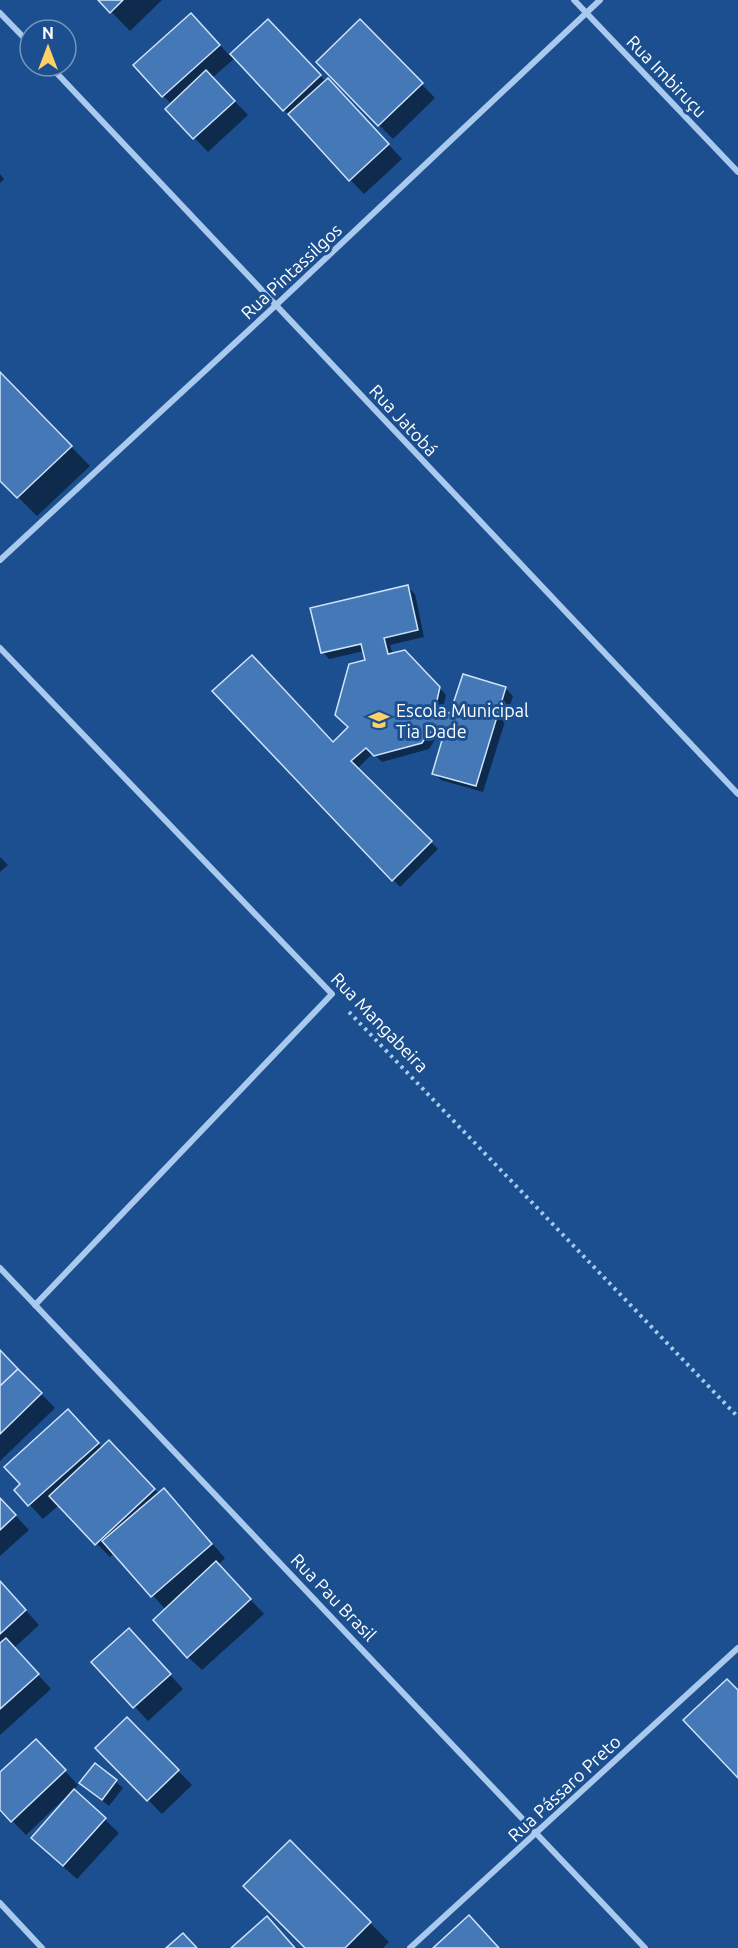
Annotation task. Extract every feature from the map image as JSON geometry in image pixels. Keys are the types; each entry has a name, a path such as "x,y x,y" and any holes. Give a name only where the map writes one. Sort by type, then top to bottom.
{"street":[{"name":"Rua Imbiruçu","path":"574,0 738,172"},
{"name":"Rua Pintassilgos","path":"0,560 276,306 600,0"},
{"path":"0,13 18,32"},
{"name":"Rua Jatobá","path":"61,78 738,794"},
{"name":"Rua Mangabeira","path":"0,648 332,994"},
{"path":"35,1305 332,994"},
{"name":"Rua Pau Brasil","path":"0,1268 645,1948"},
{"name":"Rua Pássaro Preto","path":"410,1948 738,1648"},
{"path":"0,1903 42,1948"}],"path":[{"name":"Rua Mangabeira","path":"332,994 738,1417"}],"building":[{"path":"98,0 123,0 110,13"},
{"path":"191,13 220,45 162,97 133,65"},
{"path":"268,19 321,75 283,111 230,54"},
{"path":"360,19 423,83 378,126 316,62"},
{"path":"206,70 235,101 193,139 165,109"},
{"path":"328,78 389,144 349,181 288,114"},
{"path":"0,372 72,446 17,498 0,481"},
{"name":"Escola Municipal Tia Dade","path":"408,585 418,630 384,638 388,654 405,650 440,687 435,709 450,713 463,674 506,687 476,786 432,774 443,737 429,732 422,743 374,756 366,748 351,761 432,841 392,881 212,691 252,655 333,742 348,727 335,715 349,664 365,660 361,644 321,653 310,608"},
{"path":"0,1350 18,1369 0,1386"},
{"path":"18,1369 42,1393 0,1434 0,1386"},
{"path":"68,1409 99,1443 28,1506 14,1490 20,1484 4,1467"},
{"path":"109,1440 155,1489 95,1545 49,1496"},
{"path":"164,1488 212,1544 151,1597 102,1541"},
{"path":"0,1498 16,1515 0,1530"},
{"path":"216,1561 251,1599 187,1658 153,1620"},
{"path":"0,1581 26,1610 0,1634"},
{"path":"129,1628 171,1674 133,1708 91,1662"},
{"path":"6,1638 39,1674 0,1709 0,1643"},
{"path":"727,1679 738,1690 738,1778 683,1720"},
{"path":"127,1717 179,1770 147,1801 95,1748"},
{"path":"36,1739 66,1770 11,1822 0,1810 0,1772"},
{"path":"95,1763 117,1780 102,1800 79,1783"},
{"path":"74,1789 106,1818 63,1866 31,1838"},
{"path":"290,1840 371,1922 345,1948 305,1948 243,1886"},
{"path":"469,1915 499,1948 433,1948"},
{"path":"267,1916 295,1948 231,1948"},
{"path":"183,1933 197,1948 166,1948"}],"place":[{"name":"Escola Municipal Tia Dade","path":"379,720"}]}
